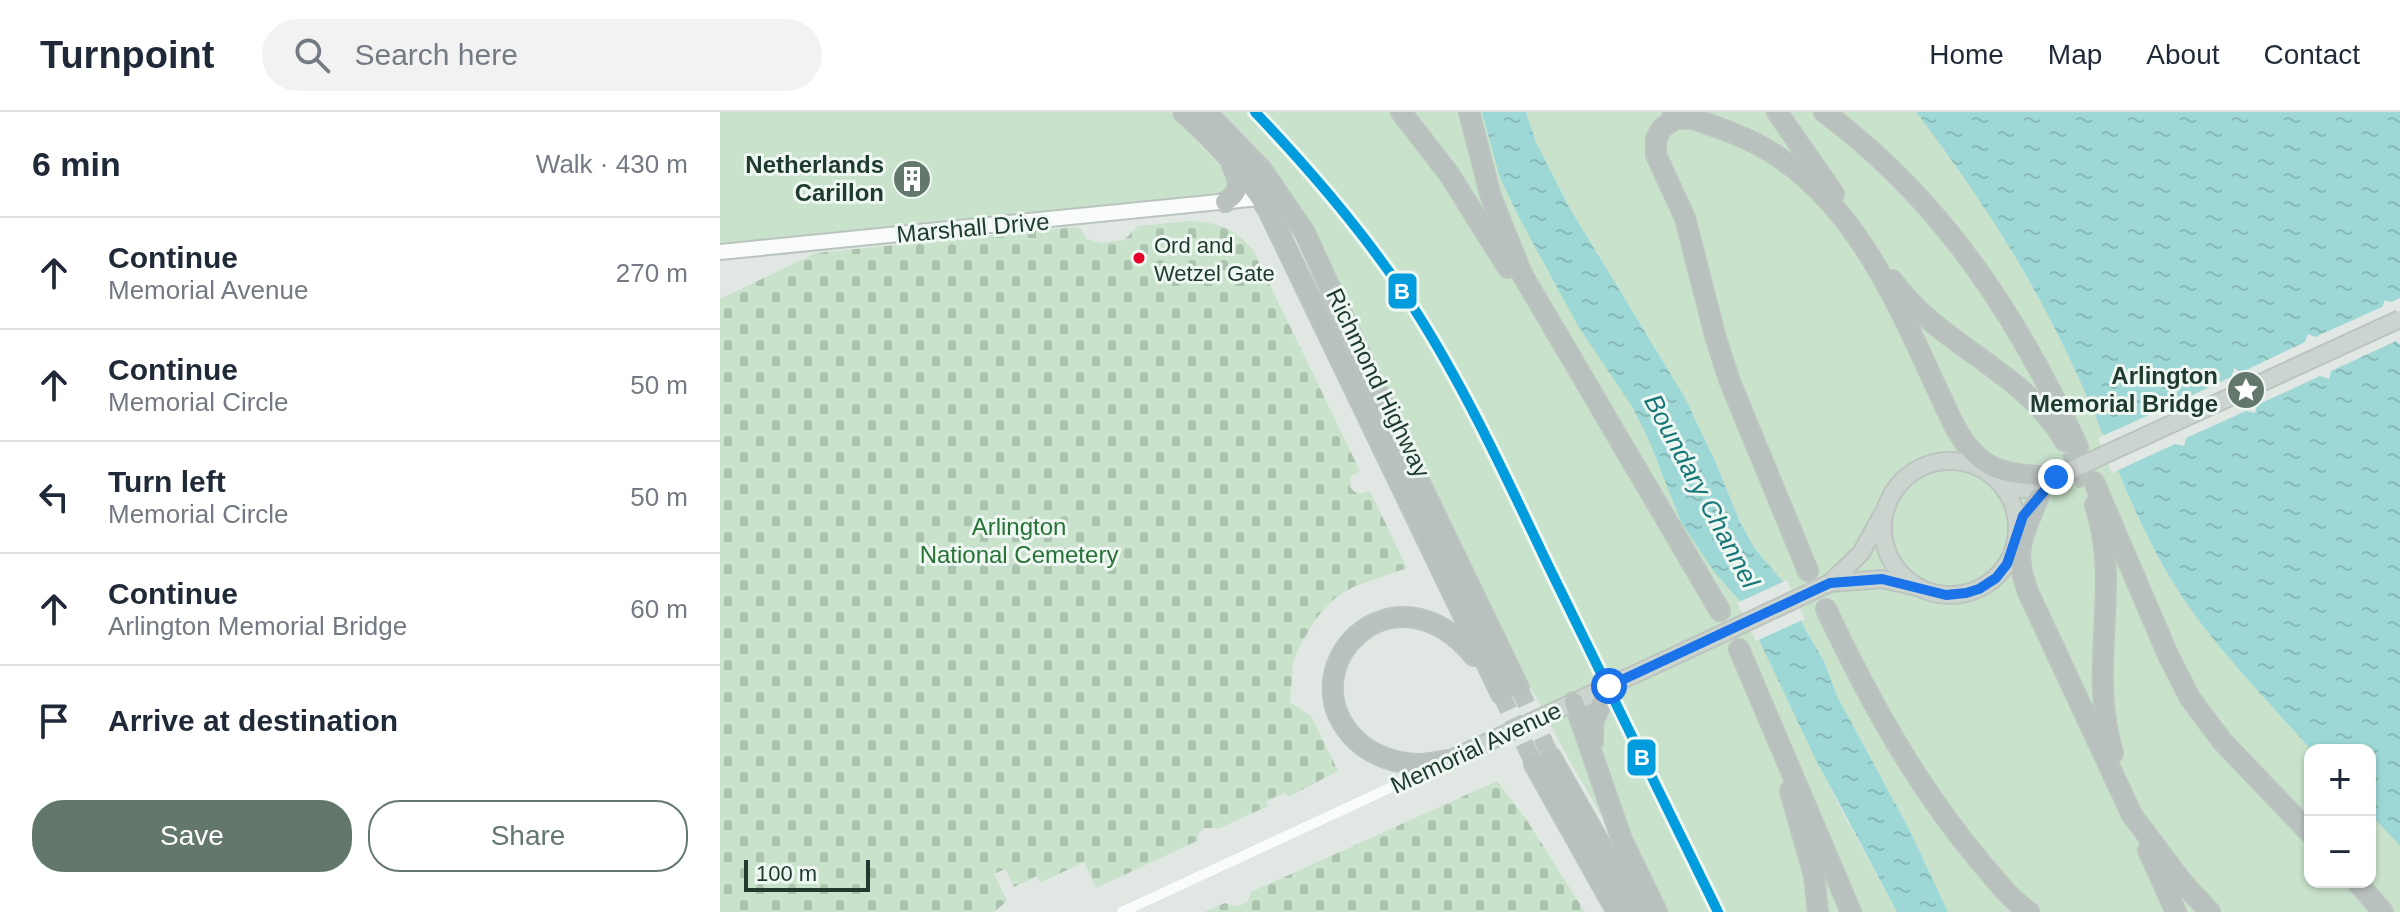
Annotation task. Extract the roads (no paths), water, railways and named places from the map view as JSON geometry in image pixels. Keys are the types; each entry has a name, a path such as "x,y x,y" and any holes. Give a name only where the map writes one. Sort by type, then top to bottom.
{"highway":[{"name":"Richmond Highway","path":"1183,112 1222,150 1260,198 1275,224 1510,691"},
{"name":"Richmond Highway","path":"1206,112 1250,156 1281,195 1322,267 1510,691"},
{"path":"1401,112 1449,174 1531,305 1558,337"},
{"path":"1469,112 1491,197 1532,293 1720,611"},
{"path":"1673,112 1743,137 1787,164 1819,190 1862,245 1891,296 1954,425 1973,455 1989,466 2018,476 2056,477"},
{"path":"1777,112 1839,200 1849,225"},
{"path":"1824,112 1856,137 1912,190 1974,263 2026,342 2074,449 2023,389 1929,319 1862,245"},
{"path":"1696,120 1681,118 1666,123 1656,139 1656,155 1685,218 1730,382 1808,571"},
{"path":"1222,150 1239,183 1235,195 1225,202"},
{"path":"1954,425 1959,445 1980,468"},
{"path":"2123,795 2106,727 2101,692 2104,542 2090,484 2190,698 2222,741 2304,827"},
{"path":"2038,498 2025,525 2020,548 2022,574 2176,912"},
{"path":"2010,560 2020,587 2034,604"},
{"path":"1826,609 1872,701 1918,779 1963,841 2027,911"},
{"path":"1449,760 1416,764 1402,762 1373,752 1353,737 1339,717 1334,698 1335,677 1345,649 1363,629 1377,621 1396,616 1423,618 1452,633 1510,691"},
{"path":"1739,649 1851,912"},
{"path":"1596,760 1593,722 1609,686"},
{"path":"1574,702 1622,840 1657,912"},
{"path":"1772,723 1814,875 1818,912"},
{"path":"1617,912 1542,760 1639,912"},
{"path":"1606,792 1672,912"},
{"path":"2132,815 2183,883 2210,912"},
{"path":"2362,888 2383,912"}],"main road":[{"path":"2003,487 2025,489 2056,477 2400,319"},
{"path":"2015,537 2014,511 2003,487 1980,468 1956,463 1921,466 1900,482 1887,507 1885,530 1890,552 1903,573 1919,587 1939,594 1966,593 1991,582 2010,560 2023,516 2056,477"},
{"name":"Memorial Avenue","path":"1449,760 1835,581 1866,547 1887,507"},
{"name":"Memorial Avenue","path":"1835,581 1882,579 1919,587"}],"street":[{"name":"Marshall Drive","path":"720,252 1281,195"},
{"name":"Marshall Drive","path":"1225,202 1256,210 1275,224"},
{"name":"Memorial Avenue","path":"1122,912 1449,760"}],"water":[{"name":"Boundary Channel","path":"1482,112 1526,112 1536,142 1569,207 1684,396 1740,522 1755,549 1784,583 1824,661 1837,696 1909,829 1948,912 1897,912 1815,758 1741,602 1715,573 1682,524 1633,408 1578,326 1521,221 1500,178"},
{"path":"1916,112 2400,112 2400,846 2376,820 2376,744 2306,744 2236,666 2184,600 2140,520 2049,317 2015,256"}],"tunnel":[{"path":"2070,451 2086,485"},
{"path":"1519,688 1551,757"},
{"path":"1501,694 1534,764"}],"place":[{"name":"Netherlands Carillon","path":"912,179"},
{"name":"Ord and Wetzel Gate","path":"1139,258"},
{"name":"Arlington Memorial Bridge","path":"2246,390"}],"park label":[{"name":"Arlington National Cemetery","path":"1019,541"}]}
